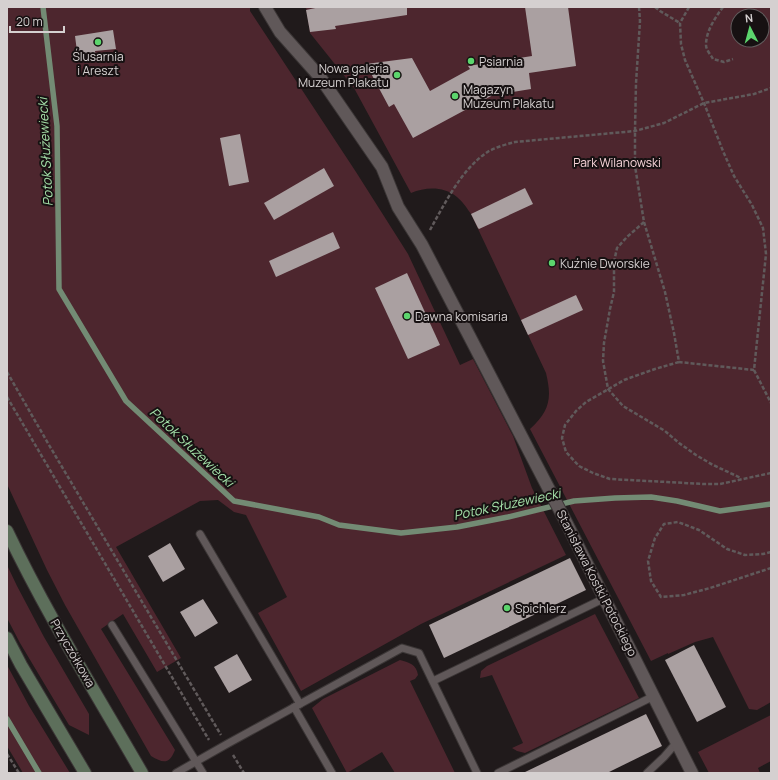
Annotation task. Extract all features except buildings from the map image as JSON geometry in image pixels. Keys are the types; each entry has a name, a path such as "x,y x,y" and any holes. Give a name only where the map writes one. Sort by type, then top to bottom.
{"main road":[{"name":"Przyczółkowa","path":"7,531 60,633 142,773"},
{"path":"7,638 21,665 85,773"}],"street":[{"name":"Stanisława Kostki Potockiego","path":"265,7 280,32 320,77 382,167 398,207 422,244 550,489 692,773"}],"lane":[{"path":"200,534 297,706 332,773"},
{"path":"433,681 605,598"},
{"path":"112,625 203,773"},
{"path":"176,773 402,648 420,653 477,773"},
{"path":"498,773 654,696"},
{"path":"647,773 677,742"}],"path":[{"path":"639,7 640,21 636,83 635,166 644,222 665,292 679,362"},
{"path":"655,7 680,22"},
{"path":"689,7 680,22 681,44 685,60 734,176 752,205 763,228 766,254 754,370 771,403"},
{"path":"723,7 715,18 708,34 706,46 713,60 724,62 733,59"},
{"path":"422,244 450,193 470,168 491,150 516,142 635,130 664,123 704,104 754,94 771,88"},
{"path":"644,222 617,248 614,262 614,292 604,343 603,361 608,389 623,406 666,431 679,443 696,455 742,479"},
{"path":"754,370 679,362 654,369 624,380 586,402 576,411 566,425 562,438 566,452 579,466 610,479 720,484 771,473"},
{"path":"7,372 57,459 244,773"},
{"path":"7,397 215,751"},
{"path":"771,552 745,555 727,549 699,530 678,522 664,524 655,538 648,561 651,582 661,597 684,595 771,568"},
{"path":"7,754 19,773"}],"green space":[{"path":"7,7 250,7 250,11 408,254 460,365 473,359 513,436 532,488 566,555 421,624 301,691 258,613 287,597 246,515 234,512 218,500 200,501 116,547 181,658 157,672 123,614 101,629 175,750 173,755 165,761 151,756 65,605 7,484"},
{"name":"Park Wilanowski","path":"306,7 771,7 771,702 757,710 749,709 713,637 695,642 651,661 530,429 542,416 548,404 549,390 546,373 471,214 452,193 440,189 428,189 411,193 354,88 310,33"},
{"path":"7,565 44,637 89,714 89,735 69,725 20,643 7,618"},
{"path":"595,614 639,698 525,753 517,751 512,748 523,743 492,675 480,678 481,671 487,666"},
{"path":"400,660 410,663 416,668 418,675 415,679 410,681 455,773 395,773 382,752 347,773 312,708 323,699"},
{"path":"7,665 29,706 70,773 23,773 7,746"},
{"path":"771,715 771,761 758,768 760,773 709,773 698,752"}],"waterway":[{"name":"Potok Służewiecki","path":"43,7 57,126 59,289 126,401 234,501 319,517 339,525 401,533 457,527 508,517 574,501 651,497 677,501 720,511 771,504"},
{"path":"7,719 39,773"}],"place":[{"name":"Ślusarnia i Areszt","path":"98,42"},
{"name":"Psiarnia","path":"471,61"},
{"name":"Nowa galeria Muzeum Plakatu","path":"397,75"},
{"name":"Magazyn Muzeum Plakatu","path":"455,96"},
{"name":"Kuźnie Dworskie","path":"552,263"},
{"name":"Dawna komisaria","path":"407,316"},
{"name":"Spichlerz","path":"507,608"}]}
